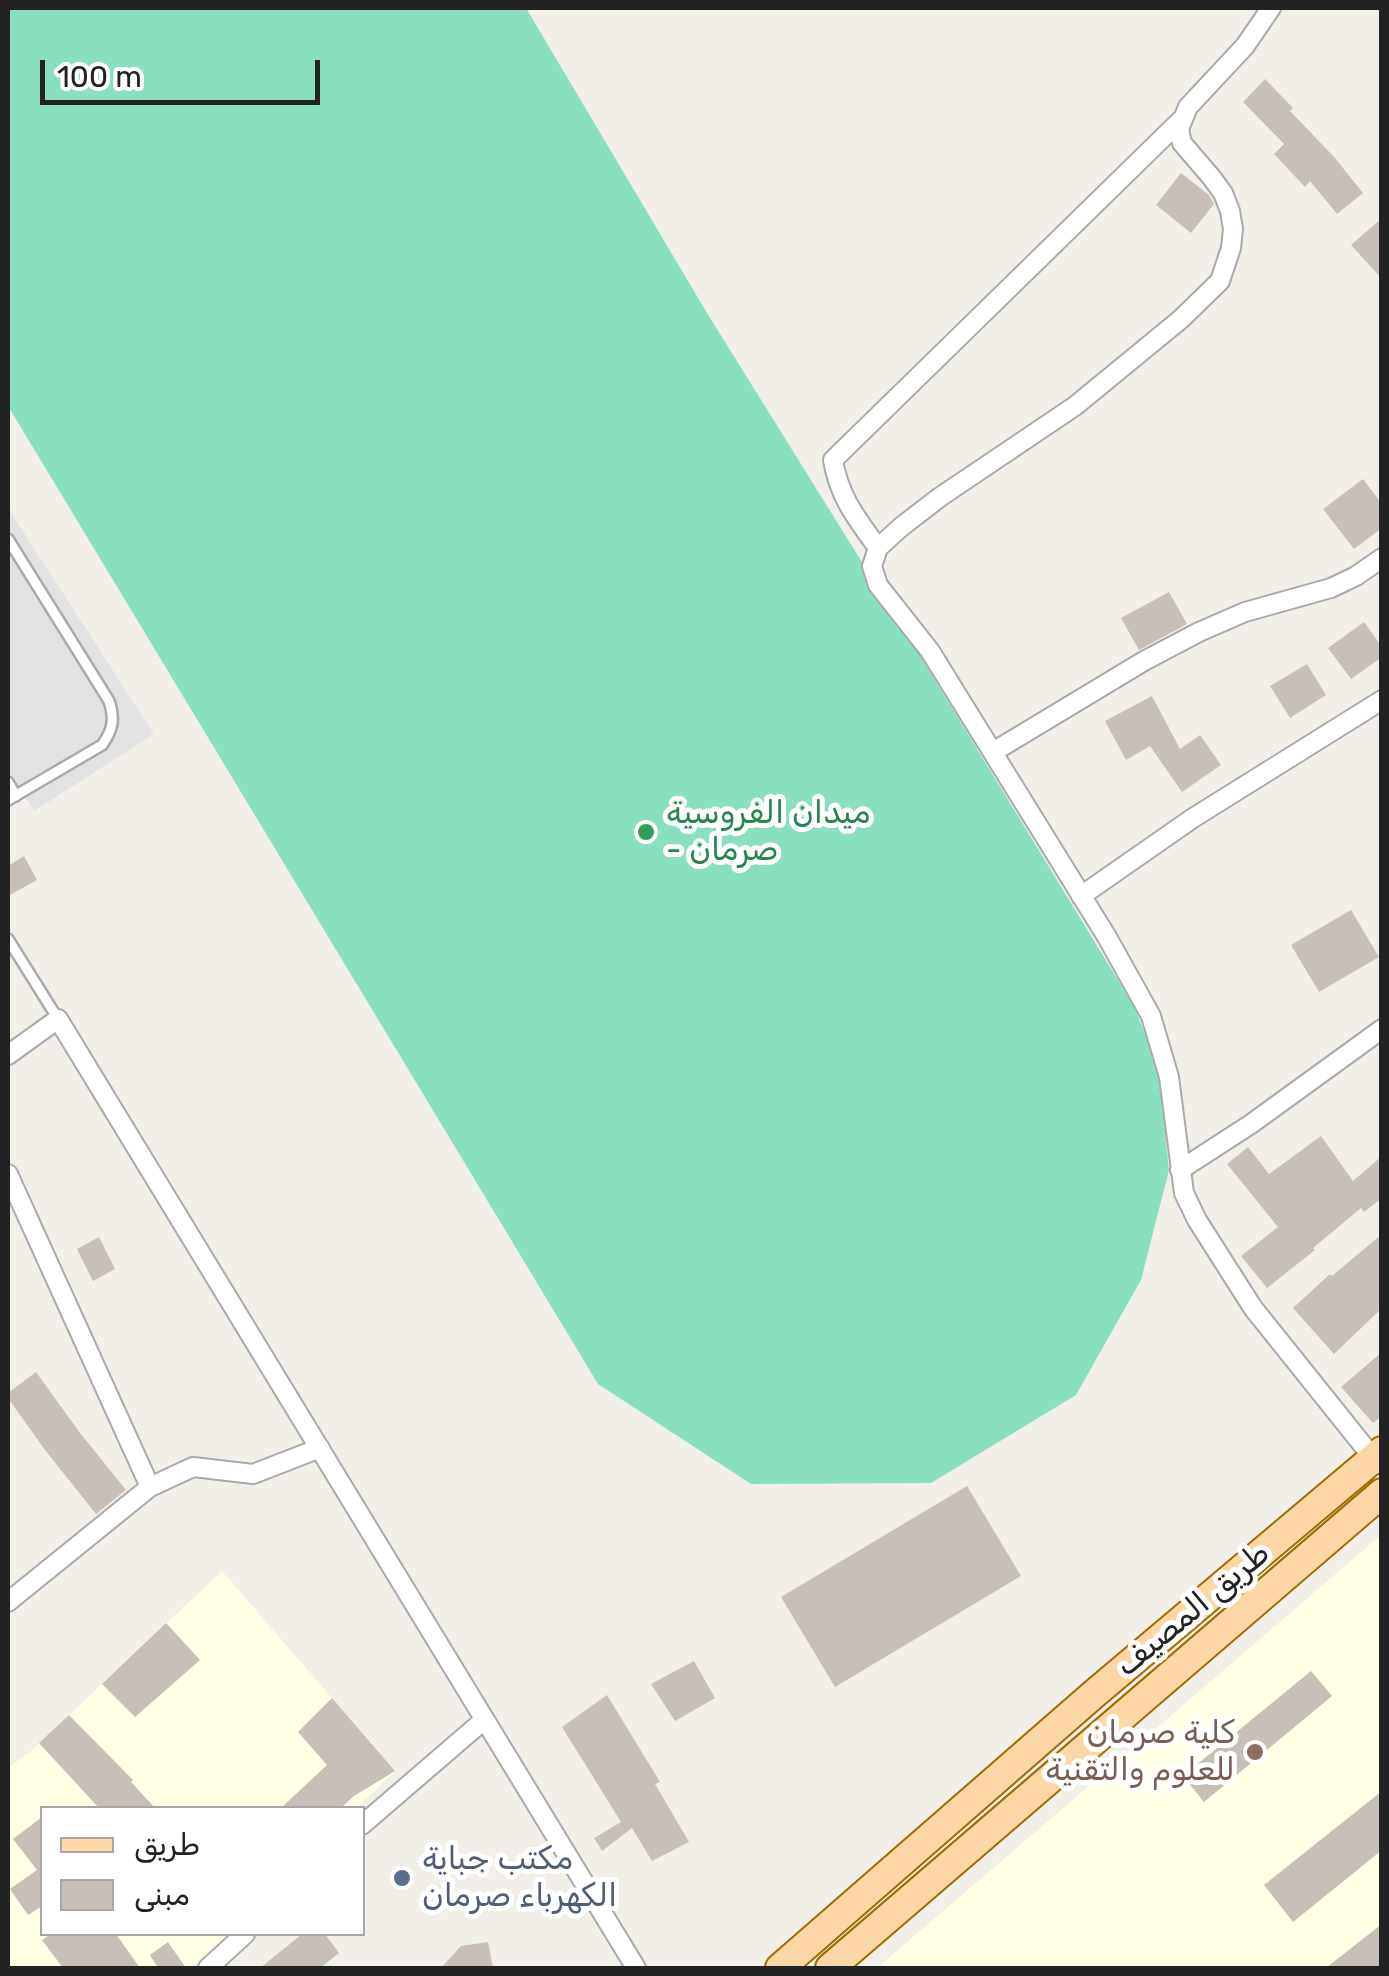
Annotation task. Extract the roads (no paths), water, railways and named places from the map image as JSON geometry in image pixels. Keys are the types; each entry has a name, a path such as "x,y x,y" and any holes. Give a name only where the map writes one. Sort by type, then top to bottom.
{"main road":[{"name":"طريق المصيف","path":"780,1968 1094,1694 1379,1459"},
{"name":"طريق المصيف","path":"830,1968 1382,1494"}],"street":[{"path":"878,548 836,482 833,460 1182,119 1196,97 1246,46 1270,8"},
{"path":"1182,119 1182,143 1223,193 1230,211 1230,248 1220,281 1181,319 1089,395 930,504 878,548 872,566 878,585 930,650 1152,1016 1169,1077 1184,1192 1197,1220 1254,1308 1379,1459"},
{"path":"992,752 1199,632 1246,612 1332,588 1382,558"},
{"path":"1081,896 1193,818 1382,700"},
{"path":"8,1055 58,1020 636,1968"},
{"path":"1180,1170 1382,1029"},
{"path":"8,1174 150,1487"},
{"path":"8,1602 150,1487 193,1467 254,1474 320,1448"},
{"path":"365,1821 484,1720"},
{"path":"208,1968 243,1936"}],"lane":[{"path":"8,539 113,713 110,733 102,745 12,798 8,782"},
{"path":"8,939 58,1020"}],"place":[{"name":"ميدان الفروسية - صرمان","path":"646,832"},
{"name":"كلية صرمان للعلوم والتقنية","path":"1255,1752"},
{"name":"مكتب جباية الكهرباء صرمان","path":"402,1878"}]}
